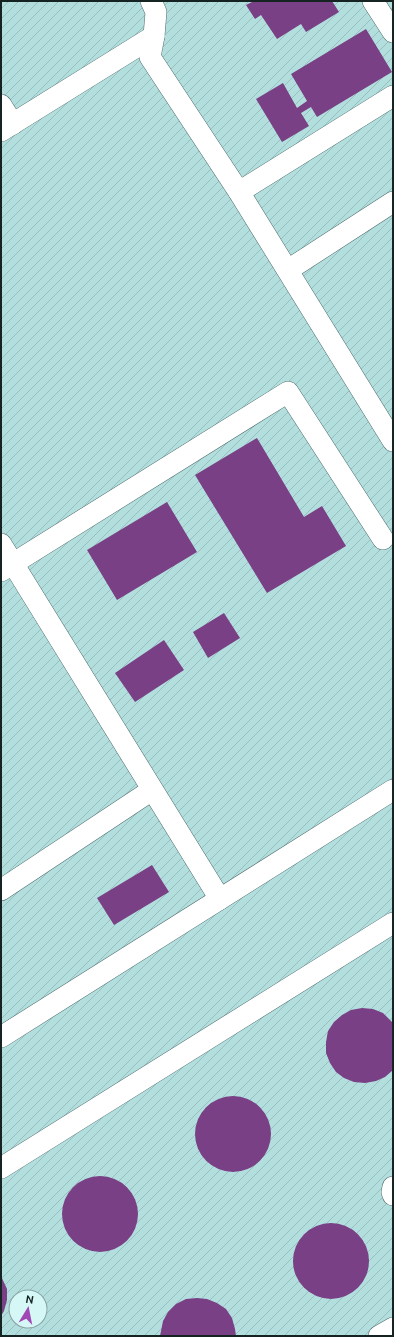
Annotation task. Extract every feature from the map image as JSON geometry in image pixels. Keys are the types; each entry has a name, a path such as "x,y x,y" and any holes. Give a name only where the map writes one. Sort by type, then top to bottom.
{"lane":[{"path":"151,1 156,12 150,57 239,192 393,441"},
{"path":"373,1 393,32"},
{"path":"1,105 7,128 154,36"},
{"path":"239,192 393,96"},
{"path":"288,270 393,202"},
{"path":"7,567 288,392 383,539"},
{"path":"1,544 7,567 152,790 220,899"},
{"path":"1,890 152,790"},
{"path":"1,1037 393,790"},
{"path":"1,1168 393,923"},
{"path":"393,1187 393,1194"},
{"path":"379,1336 393,1328"}],"shaded area":[{"path":"1,1 393,1 393,1336 1,1336"}],"building":[{"path":"254,1 332,1 339,12 306,32 301,24 277,39 261,15 255,19 246,5"},
{"path":"366,29 392,72 317,117 311,107 301,113 309,126 282,142 256,99 283,83 297,108 307,101 291,74"},
{"path":"257,438 304,517 322,506 346,546 267,593 195,475"},
{"path":"167,502 197,552 117,600 87,550"},
{"path":"224,613 240,638 208,658 193,632"},
{"path":"164,640 184,670 135,702 115,673"},
{"path":"152,865 169,892 114,925 97,898"},
{"path":"362,1008 373,1009 383,1013 393,1023 393,1070 385,1077 376,1081 365,1083 354,1082 344,1078 336,1072 326,1053 328,1031 334,1022 351,1010"},
{"path":"233,1096 247,1099 260,1107 268,1120 271,1134 268,1148 260,1161 247,1169 233,1172 219,1169 206,1161 198,1148 195,1134 198,1120 206,1107 219,1099"},
{"path":"100,1176 114,1179 127,1187 135,1200 138,1214 135,1228 127,1241 114,1249 100,1252 86,1249 73,1241 65,1228 62,1214 65,1200 73,1187 86,1179"},
{"path":"331,1223 345,1226 358,1234 366,1247 369,1261 366,1275 358,1288 345,1296 331,1299 317,1296 304,1288 296,1275 293,1261 296,1247 304,1234 317,1226"},
{"path":"1,1276 7,1289 7,1300 1,1316"},
{"path":"186,1299 207,1299 226,1309 232,1318 236,1336 160,1336 163,1321 168,1312 176,1304"}]}
